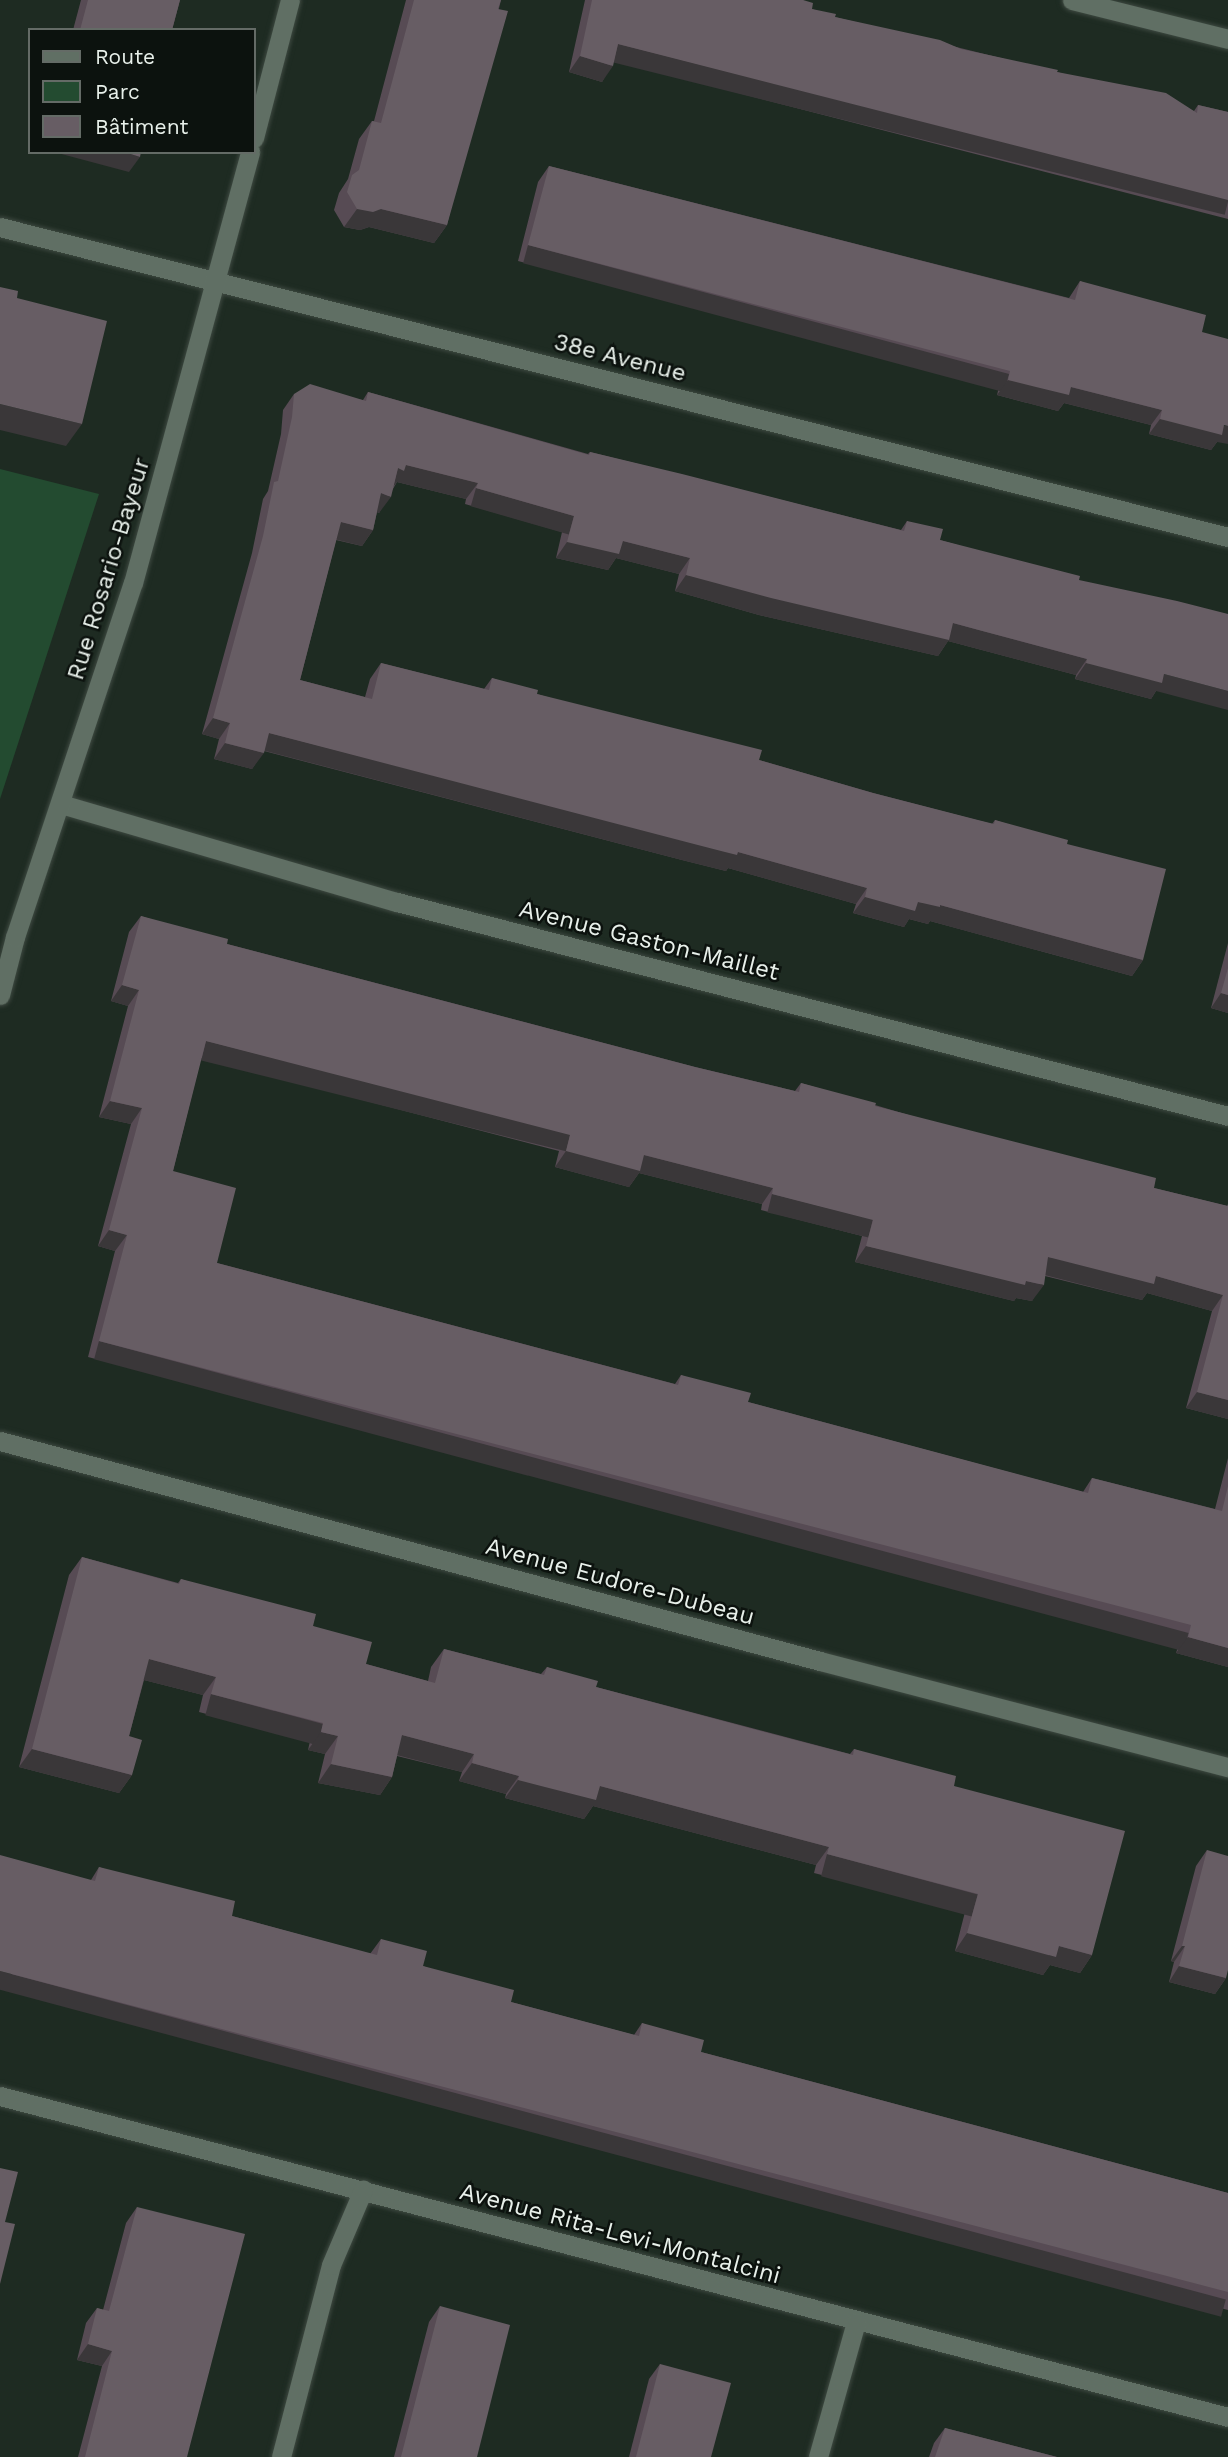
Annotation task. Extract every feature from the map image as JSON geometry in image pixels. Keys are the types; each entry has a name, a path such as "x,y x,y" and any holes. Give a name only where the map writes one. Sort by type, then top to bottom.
{"street":[{"path":"256,130 290,0"},
{"path":"1072,0 1228,39"},
{"name":"Rue Rosario-Bayeur","path":"0,995 15,937 134,583 249,154"},
{"name":"38e Avenue","path":"0,228 1228,537"},
{"name":"Avenue Gaston-Maillet","path":"61,804 397,902 1228,1116"},
{"name":"Avenue Eudore-Dubeau","path":"0,1441 820,1661 1228,1767"},
{"name":"Avenue Rita-Levi-Montalcini","path":"0,2096 856,2322 1228,2417"},
{"path":"281,2457 331,2266 363,2190"},
{"path":"818,2457 856,2322"}],"green space":[{"path":"0,469 99,494 0,799"}],"building":[{"path":"88,0 180,0 173,28 81,28"},
{"path":"414,0 501,0 498,9 508,11 447,225 381,209 373,212 357,209 347,192 352,175 359,170 372,121 381,123"},
{"path":"592,0 803,0 813,3 812,9 836,14 835,17 940,40 961,49 1058,70 1057,72 1166,93 1197,113 1198,105 1228,112 1228,200 618,44 613,66 580,56"},
{"path":"549,166 1075,300 1080,281 1206,315 1202,332 1228,339 1228,426 1224,425 1222,435 1160,419 1162,410 1071,387 1069,395 1008,380 1010,371 528,245"},
{"path":"0,287 18,291 17,298 107,321 82,424 0,404"},
{"path":"310,384 366,401 368,392 589,455 590,452 682,474 904,531 907,521 943,529 940,540 1080,576 1079,580 1228,614 1228,691 1164,674 1162,683 1086,663 1087,659 953,623 949,640 771,598 686,575 690,558 623,541 619,554 567,542 574,516 476,488 478,483 406,465 404,471 398,468 391,497 381,493 373,530 341,522 300,680 372,699 381,663 489,690 492,678 538,690 537,694 762,750 759,760 873,793 994,824 995,820 1068,840 1067,844 1166,869 1143,960 940,905 918,902 915,911 865,897 867,888 738,852 737,855 269,733 264,753 225,743 230,723 213,718 263,536 274,482 278,481 292,417 294,394"},
{"path":"141,916 228,939 227,944 695,1067 799,1092 801,1083 876,1103 875,1106 1156,1178 1154,1188 1228,1206 1228,1400 1197,1392 1223,1295 1156,1276 1154,1284 1048,1257 1044,1285 1026,1281 1025,1285 866,1246 873,1220 772,1194 773,1188 644,1155 640,1171 566,1151 570,1135 206,1041 173,1171 236,1188 217,1263 678,1385 681,1375 751,1393 748,1402 1088,1493 1092,1478 1222,1511 1228,1486 1228,1648 1188,1637 1191,1625 99,1341 127,1235 109,1230 142,1108 110,1101 139,990 122,985"},
{"path":"1228,968 1228,995 1221,993"},
{"path":"82,1557 179,1584 181,1579 316,1614 313,1626 372,1642 366,1664 435,1683 444,1649 544,1675 547,1667 598,1681 596,1687 753,1729 853,1755 854,1749 956,1776 954,1786 1125,1831 1092,1955 1059,1946 1056,1957 967,1933 978,1894 827,1854 829,1847 600,1786 596,1800 518,1780 519,1776 472,1763 474,1754 402,1735 392,1777 331,1764 338,1736 321,1732 323,1723 211,1694 216,1677 149,1659 129,1736 142,1740 132,1775 32,1749"},
{"path":"1207,1850 1228,1856 1226,1978 1179,1966"},
{"path":"0,1855 95,1881 99,1867 235,1901 232,1916 377,1955 381,1939 427,1951 423,1966 514,1990 511,2002 639,2036 642,2023 704,2040 701,2052 1228,2193 1228,2292 0,1971"},
{"path":"0,2168 18,2172 5,2222 15,2224 0,2284"},
{"path":"137,2207 245,2234 187,2457 85,2457 112,2351 88,2344 97,2308 109,2311"},
{"path":"440,2306 510,2325 477,2457 401,2457"},
{"path":"660,2364 731,2383 711,2457 636,2457"},
{"path":"945,2428 1057,2457 935,2457"}]}
